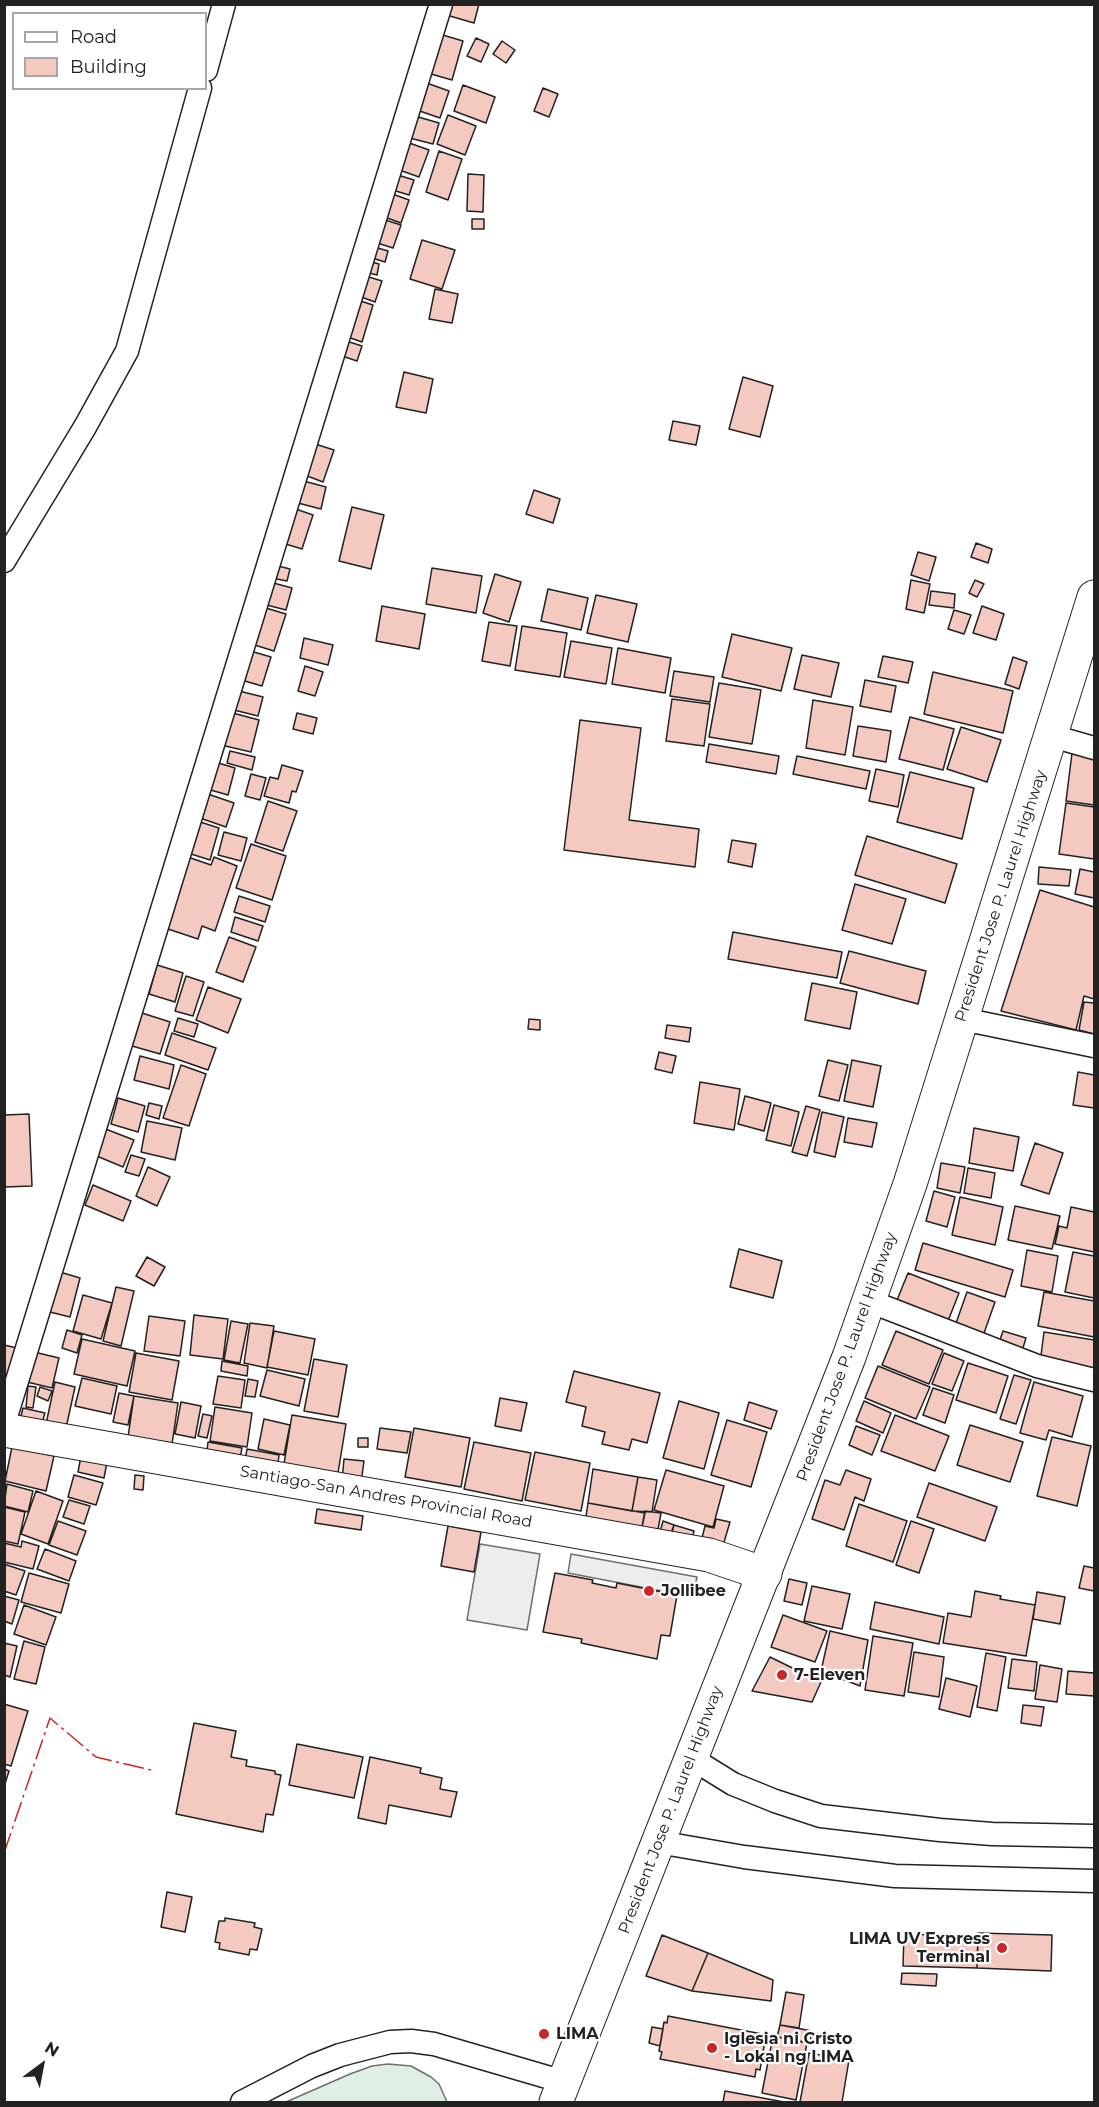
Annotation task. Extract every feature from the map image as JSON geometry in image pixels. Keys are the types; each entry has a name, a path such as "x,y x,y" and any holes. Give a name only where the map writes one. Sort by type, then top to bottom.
{"main road":[{"name":"President Jose P. Laurel Highway","path":"560,2092 841,1380 909,1184 1095,597"},
{"name":"Santiago-San Andres Provincial Road","path":"4,1430 710,1555 765,1574"}],"street":[{"path":"207,66 224,4"},
{"path":"4,1423 441,4"},
{"path":"4,561 86,427 127,351 199,90"},
{"path":"1052,736 1095,748"},
{"path":"962,1019 1095,1046"},
{"path":"869,1301 1037,1366 1095,1380"},
{"path":"691,1758 733,1784 821,1816 992,1834 1095,1836"},
{"path":"658,1842 744,1857 895,1876 1095,1881"},
{"path":"242,2103 331,2058 364,2047 411,2041 434,2044 560,2092"}],"green space":[{"path":"388,2064 411,2066 431,2077 439,2084 447,2102 286,2102 350,2074 372,2066"}],"shaded area":[{"path":"480,1544 540,1554 527,1630 467,1620"},
{"path":"571,1554 697,1577 693,1597 568,1573"}],"building":[{"path":"445,4 479,4 474,23 443,14"},
{"path":"436,33 463,41 452,80 424,72"},
{"path":"476,38 489,44 481,62 467,56"},
{"path":"502,41 515,50 506,63 493,54"},
{"path":"421,81 449,91 440,118 411,108"},
{"path":"463,85 495,97 486,123 454,111"},
{"path":"543,88 558,94 549,117 534,111"},
{"path":"408,114 439,123 433,144 402,136"},
{"path":"448,115 476,126 465,155 437,144"},
{"path":"401,140 429,150 419,177 391,167"},
{"path":"439,151 462,159 448,200 426,192"},
{"path":"391,173 414,180 409,195 386,188"},
{"path":"468,174 484,175 483,212 467,211"},
{"path":"387,192 409,200 401,223 379,215"},
{"path":"379,218 401,225 393,248 371,241"},
{"path":"472,219 484,219 484,229 472,229"},
{"path":"422,240 455,250 442,289 410,279"},
{"path":"371,246 388,251 385,262 369,257"},
{"path":"364,260 379,264 377,275 361,271"},
{"path":"359,274 382,281 375,302 353,294"},
{"path":"435,289 458,294 452,323 429,319"},
{"path":"354,299 373,305 362,342 342,335"},
{"path":"340,339 362,346 357,361 336,354"},
{"path":"404,372 433,379 426,413 396,407"},
{"path":"743,377 773,386 760,437 729,429"},
{"path":"673,421 700,426 696,445 669,440"},
{"path":"312,443 334,450 323,482 302,474"},
{"path":"300,480 326,487 321,509 294,502"},
{"path":"534,490 560,499 553,523 526,514"},
{"path":"290,507 313,515 302,549 279,542"},
{"path":"352,507 384,515 371,569 339,561"},
{"path":"976,543 992,549 988,563 971,557"},
{"path":"918,552 936,557 929,581 911,575"},
{"path":"270,564 290,569 287,581 267,577"},
{"path":"432,568 482,576 476,613 426,604"},
{"path":"495,574 521,582 509,622 483,613"},
{"path":"911,580 930,584 924,613 906,609"},
{"path":"975,580 984,584 977,597 969,593"},
{"path":"266,581 292,588 286,610 259,603"},
{"path":"548,589 588,598 581,630 541,621"},
{"path":"931,591 955,594 954,608 929,605"},
{"path":"596,595 637,604 628,642 587,633"},
{"path":"259,606 286,614 274,651 248,643"},
{"path":"382,606 425,614 419,649 376,641"},
{"path":"982,606 1004,614 996,640 973,633"},
{"path":"954,610 971,615 964,634 948,629"},
{"path":"489,622 517,626 510,666 482,661"},
{"path":"522,626 567,633 560,677 515,670"},
{"path":"732,634 792,648 781,691 722,677"},
{"path":"304,638 333,645 328,665 300,658"},
{"path":"571,641 612,648 606,684 564,677"},
{"path":"618,648 671,658 665,693 612,684"},
{"path":"247,650 271,657 262,686 238,679"},
{"path":"802,655 839,663 831,697 794,689"},
{"path":"883,656 913,662 908,683 878,677"},
{"path":"1013,657 1027,662 1019,689 1005,684"},
{"path":"305,666 323,672 315,696 298,691"},
{"path":"674,671 714,677 710,702 670,696"},
{"path":"933,672 1013,691 1003,733 924,714"},
{"path":"865,680 896,686 891,712 860,706"},
{"path":"719,683 761,690 752,744 709,737"},
{"path":"235,690 263,697 258,716 230,709"},
{"path":"672,699 710,704 704,746 666,741"},
{"path":"813,700 853,707 845,755 806,748"},
{"path":"229,712 259,720 251,752 221,745"},
{"path":"297,713 317,718 313,734 293,729"},
{"path":"910,717 954,729 943,770 899,759"},
{"path":"580,720 641,728 629,820 699,829 695,867 564,850"},
{"path":"858,726 891,731 886,762 853,756"},
{"path":"961,727 1001,740 987,782 947,769"},
{"path":"709,744 779,756 776,774 706,762"},
{"path":"230,751 255,757 252,770 227,763"},
{"path":"1072,753 1094,756 1094,805 1066,801"},
{"path":"797,756 870,771 866,789 793,774"},
{"path":"215,762 235,768 228,795 207,789"},
{"path":"282,765 303,771 296,792 292,791 289,803 264,796 270,777 278,779"},
{"path":"876,769 904,775 898,807 869,801"},
{"path":"910,772 974,788 962,839 897,822"},
{"path":"251,774 266,778 260,800 245,796"},
{"path":"205,793 234,803 226,827 197,817"},
{"path":"268,801 297,811 283,851 255,842"},
{"path":"1066,803 1094,807 1094,859 1059,854"},
{"path":"197,821 219,828 210,860 188,853"},
{"path":"224,832 247,838 241,861 218,855"},
{"path":"867,836 957,864 945,903 855,875"},
{"path":"732,840 756,844 752,867 728,862"},
{"path":"251,844 286,856 272,900 236,888"},
{"path":"185,856 211,865 214,857 237,866 215,931 202,926 198,939 162,927"},
{"path":"1039,867 1071,870 1069,886 1038,884"},
{"path":"1080,869 1094,872 1094,898 1075,894"},
{"path":"855,884 906,899 892,944 842,930"},
{"path":"1040,890 1094,907 1094,999 1084,996 1076,1030 1001,1011"},
{"path":"239,896 270,906 265,922 234,912"},
{"path":"235,917 263,926 258,941 231,932"},
{"path":"733,932 842,952 837,978 728,959"},
{"path":"229,937 256,947 243,982 216,972"},
{"path":"849,951 926,971 918,1004 840,983"},
{"path":"157,965 183,973 175,1002 149,994"},
{"path":"186,976 204,982 193,1016 175,1011"},
{"path":"812,983 857,992 850,1029 805,1020"},
{"path":"208,987 241,999 228,1033 196,1020"},
{"path":"1084,1002 1094,1003 1094,1034 1079,1030"},
{"path":"142,1013 170,1022 160,1054 132,1046"},
{"path":"178,1018 198,1024 194,1037 174,1031"},
{"path":"529,1019 540,1020 540,1030 528,1029"},
{"path":"667,1025 691,1028 689,1042 665,1038"},
{"path":"172,1033 216,1048 208,1070 165,1055"},
{"path":"659,1052 676,1056 672,1073 655,1069"},
{"path":"140,1056 174,1065 169,1089 134,1080"},
{"path":"828,1060 848,1065 839,1101 819,1096"},
{"path":"852,1060 881,1066 873,1107 844,1101"},
{"path":"181,1065 206,1074 189,1126 163,1118"},
{"path":"1078,1072 1094,1075 1094,1108 1073,1105"},
{"path":"700,1082 740,1089 734,1130 694,1123"},
{"path":"745,1096 771,1103 764,1131 738,1124"},
{"path":"118,1098 145,1106 138,1132 111,1124"},
{"path":"149,1103 162,1106 159,1119 146,1115"},
{"path":"774,1105 799,1112 791,1146 766,1140"},
{"path":"806,1106 820,1110 807,1156 792,1152"},
{"path":"822,1112 844,1117 835,1157 814,1152"},
{"path":"29,1114 32,1186 4,1187 4,1115"},
{"path":"848,1118 877,1123 872,1147 844,1142"},
{"path":"147,1121 182,1128 175,1160 141,1152"},
{"path":"103,1128 134,1140 123,1167 92,1154"},
{"path":"974,1128 1019,1137 1013,1171 969,1163"},
{"path":"1035,1143 1063,1153 1049,1194 1021,1185"},
{"path":"131,1155 145,1159 139,1176 125,1172"},
{"path":"941,1163 965,1167 960,1193 937,1188"},
{"path":"148,1167 170,1177 157,1206 136,1196"},
{"path":"968,1168 995,1173 991,1198 964,1193"},
{"path":"93,1185 131,1201 123,1221 85,1205"},
{"path":"934,1191 955,1197 947,1227 926,1221"},
{"path":"960,1197 1003,1207 995,1245 952,1235"},
{"path":"1015,1206 1060,1216 1052,1249 1008,1240"},
{"path":"1071,1207 1094,1212 1094,1252 1055,1244 1059,1226 1067,1228"},
{"path":"923,1243 1013,1270 1005,1297 915,1270"},
{"path":"739,1249 782,1261 773,1298 730,1287"},
{"path":"1027,1250 1058,1256 1052,1292 1021,1286"},
{"path":"1073,1252 1094,1256 1094,1298 1065,1292"},
{"path":"147,1257 165,1267 154,1286 136,1276"},
{"path":"60,1272 80,1278 70,1317 50,1312"},
{"path":"908,1273 959,1293 946,1326 895,1305"},
{"path":"116,1287 134,1291 121,1346 103,1341"},
{"path":"967,1292 995,1302 983,1336 955,1326"},
{"path":"1044,1292 1094,1301 1094,1337 1038,1326"},
{"path":"83,1295 112,1303 101,1339 73,1331"},
{"path":"194,1315 228,1319 223,1359 190,1355"},
{"path":"149,1316 185,1321 180,1356 144,1351"},
{"path":"231,1321 248,1324 240,1363 224,1360"},
{"path":"250,1323 274,1326 267,1368 244,1363"},
{"path":"67,1330 82,1335 77,1353 62,1348"},
{"path":"274,1331 315,1339 308,1375 267,1367"},
{"path":"896,1331 943,1350 929,1384 882,1365"},
{"path":"1003,1331 1026,1338 1022,1351 999,1343"},
{"path":"1044,1332 1094,1340 1094,1372 1040,1363"},
{"path":"82,1339 135,1351 127,1386 74,1374"},
{"path":"4,1345 17,1348 4,1401"},
{"path":"34,1352 59,1358 52,1388 27,1382"},
{"path":"136,1353 179,1361 172,1400 129,1392"},
{"path":"944,1353 964,1361 952,1391 932,1384"},
{"path":"314,1359 347,1365 338,1417 304,1411"},
{"path":"222,1361 248,1366 247,1376 221,1371"},
{"path":"968,1363 1008,1376 996,1413 956,1400"},
{"path":"878,1366 930,1387 916,1419 865,1398"},
{"path":"267,1370 305,1379 299,1406 260,1396"},
{"path":"574,1371 660,1393 647,1443 632,1439 629,1450 602,1444 605,1432 582,1426 586,1407 566,1402"},
{"path":"1014,1375 1031,1380 1016,1424 1000,1419"},
{"path":"218,1376 245,1380 241,1408 213,1404"},
{"path":"82,1378 117,1386 111,1414 75,1406"},
{"path":"248,1379 258,1381 255,1397 245,1396"},
{"path":"55,1382 75,1387 66,1428 46,1424"},
{"path":"1034,1382 1083,1396 1072,1437 1049,1430 1046,1440 1020,1433"},
{"path":"28,1386 36,1387 33,1408 26,1407"},
{"path":"40,1387 52,1391 48,1401 37,1396"},
{"path":"933,1388 954,1395 945,1423 923,1415"},
{"path":"119,1393 134,1396 128,1425 113,1422"},
{"path":"134,1396 178,1403 171,1451 127,1444"},
{"path":"500,1398 527,1403 521,1431 495,1426"},
{"path":"679,1401 719,1413 704,1469 663,1458"},
{"path":"864,1401 891,1413 883,1433 856,1421"},
{"path":"181,1402 201,1406 195,1438 175,1434"},
{"path":"749,1402 777,1411 771,1429 744,1420"},
{"path":"215,1407 252,1413 247,1447 210,1441"},
{"path":"23,1408 45,1413 39,1433 18,1428"},
{"path":"203,1414 212,1416 207,1438 198,1436"},
{"path":"292,1415 346,1424 337,1479 283,1470"},
{"path":"895,1415 949,1436 935,1471 881,1451"},
{"path":"264,1419 290,1425 284,1455 258,1449"},
{"path":"727,1420 767,1432 751,1487 711,1475"},
{"path":"970,1425 1023,1442 1010,1482 957,1465"},
{"path":"856,1426 880,1435 872,1455 849,1445"},
{"path":"380,1428 411,1432 407,1453 377,1449"},
{"path":"414,1428 470,1438 461,1487 405,1477"},
{"path":"1052,1437 1091,1446 1077,1506 1037,1496"},
{"path":"358,1438 368,1438 368,1447 358,1447"},
{"path":"208,1442 242,1448 239,1464 206,1458"},
{"path":"474,1442 531,1453 522,1501 464,1489"},
{"path":"12,1447 54,1456 46,1491 5,1481"},
{"path":"247,1449 279,1455 277,1471 244,1466"},
{"path":"535,1452 590,1463 581,1511 525,1500"},
{"path":"81,1456 107,1462 104,1478 78,1472"},
{"path":"344,1459 364,1461 361,1483 342,1481"},
{"path":"593,1469 638,1477 632,1511 588,1503"},
{"path":"666,1470 724,1486 713,1527 654,1510"},
{"path":"846,1470 871,1479 864,1501 855,1497 844,1530 812,1519 825,1480 840,1485"},
{"path":"74,1475 103,1483 96,1505 68,1497"},
{"path":"135,1475 144,1476 143,1490 134,1489"},
{"path":"638,1477 657,1480 652,1512 632,1511"},
{"path":"929,1483 997,1507 985,1541 917,1517"},
{"path":"7,1484 33,1491 28,1512 4,1506"},
{"path":"36,1491 63,1501 48,1544 21,1534"},
{"path":"69,1500 90,1506 84,1524 63,1517"},
{"path":"588,1503 645,1513 641,1532 585,1523"},
{"path":"859,1504 907,1521 893,1562 846,1546"},
{"path":"4,1507 25,1512 18,1544 4,1541"},
{"path":"317,1509 363,1516 361,1530 315,1523"},
{"path":"645,1511 661,1513 657,1535 641,1532"},
{"path":"716,1519 730,1522 722,1549 701,1542 705,1526 714,1528"},
{"path":"58,1521 86,1531 77,1555 49,1545"},
{"path":"663,1521 674,1525 671,1536 660,1532"},
{"path":"911,1521 934,1529 919,1573 896,1565"},
{"path":"674,1525 694,1531 692,1539 671,1533"},
{"path":"448,1526 481,1532 474,1572 441,1566"},
{"path":"22,1541 39,1546 33,1569 4,1562 4,1543 21,1547"},
{"path":"45,1549 76,1561 69,1581 37,1569"},
{"path":"4,1564 25,1571 16,1595 4,1591"},
{"path":"1084,1566 1094,1568 1094,1591 1079,1588"},
{"path":"29,1573 69,1584 61,1613 21,1602"},
{"path":"555,1573 593,1580 592,1583 616,1588 617,1583 677,1595 670,1636 661,1635 657,1659 581,1643 582,1639 543,1632"},
{"path":"789,1579 807,1583 802,1605 784,1601"},
{"path":"812,1586 850,1594 842,1629 804,1621"},
{"path":"975,1591 1001,1596 1000,1599 1035,1605 1026,1656 943,1643 948,1613 971,1617"},
{"path":"1037,1592 1065,1597 1060,1624 1033,1619"},
{"path":"4,1596 19,1600 12,1624 4,1621"},
{"path":"875,1602 944,1617 939,1644 870,1629"},
{"path":"24,1605 56,1617 46,1645 14,1634"},
{"path":"783,1615 827,1631 815,1662 771,1647"},
{"path":"830,1631 868,1640 860,1686 821,1671"},
{"path":"873,1636 913,1643 904,1696 865,1690"},
{"path":"24,1641 45,1647 36,1684 14,1679"},
{"path":"4,1643 17,1646 10,1677 4,1675"},
{"path":"914,1652 944,1657 939,1697 908,1692"},
{"path":"986,1653 1006,1657 997,1711 977,1707"},
{"path":"770,1657 821,1682 812,1702 752,1691"},
{"path":"1012,1659 1037,1662 1034,1691 1008,1688"},
{"path":"1040,1665 1062,1669 1057,1702 1035,1699"},
{"path":"1068,1671 1094,1673 1094,1696 1066,1694"},
{"path":"946,1678 977,1686 970,1717 939,1709"},
{"path":"4,1704 28,1711 11,1766 4,1764"},
{"path":"1023,1705 1044,1707 1041,1726 1021,1723"},
{"path":"194,1723 236,1731 231,1757 247,1760 246,1766 275,1771 275,1774 281,1775 273,1815 266,1814 263,1832 176,1814"},
{"path":"297,1744 363,1757 354,1798 289,1785"},
{"path":"370,1757 421,1768 420,1773 442,1778 440,1789 457,1792 451,1817 389,1805 386,1824 358,1818"},
{"path":"4,1769 9,1771 4,1787"},
{"path":"167,1892 192,1897 185,1932 161,1927"},
{"path":"225,1918 255,1923 254,1927 262,1929 257,1950 250,1949 249,1955 219,1949 220,1943 215,1942 219,1921 225,1921"},
{"path":"978,1933 1052,1935 1051,1971 977,1968"},
{"path":"904,1934 935,1935 934,1941 978,1943 977,1968 903,1966"},
{"path":"662,1935 708,1953 692,1991 646,1976"},
{"path":"708,1953 773,1980 771,2001 692,1991"},
{"path":"902,1973 937,1974 936,1986 901,1984"},
{"path":"786,1992 804,1995 799,2028 780,2025"},
{"name":"Iglesia ni Cristo - Lokal ng LIMA","path":"668,2016 762,2034 761,2040 765,2041 760,2070 756,2069 755,2077 660,2059 662,2052 659,2051 664,2022 667,2023"},
{"path":"780,2025 812,2031 810,2043 777,2037"},
{"path":"652,2027 663,2029 660,2046 649,2043"},
{"path":"773,2036 807,2043 796,2100 762,2093"},
{"path":"809,2053 849,2060 842,2102 800,2102"},
{"path":"725,2091 784,2102 723,2102"}],"power":[{"path":"4,1853 50,1718 96,1757 155,1771"}],"place":[{"name":"Jollibee","path":"649,1591"},
{"name":"7-Eleven","path":"782,1675"},
{"name":"LIMA UV Express Terminal","path":"1002,1948"},
{"name":"LIMA","path":"544,2034"},
{"name":"Iglesia ni Cristo - Lokal ng LIMA","path":"712,2048"}]}
